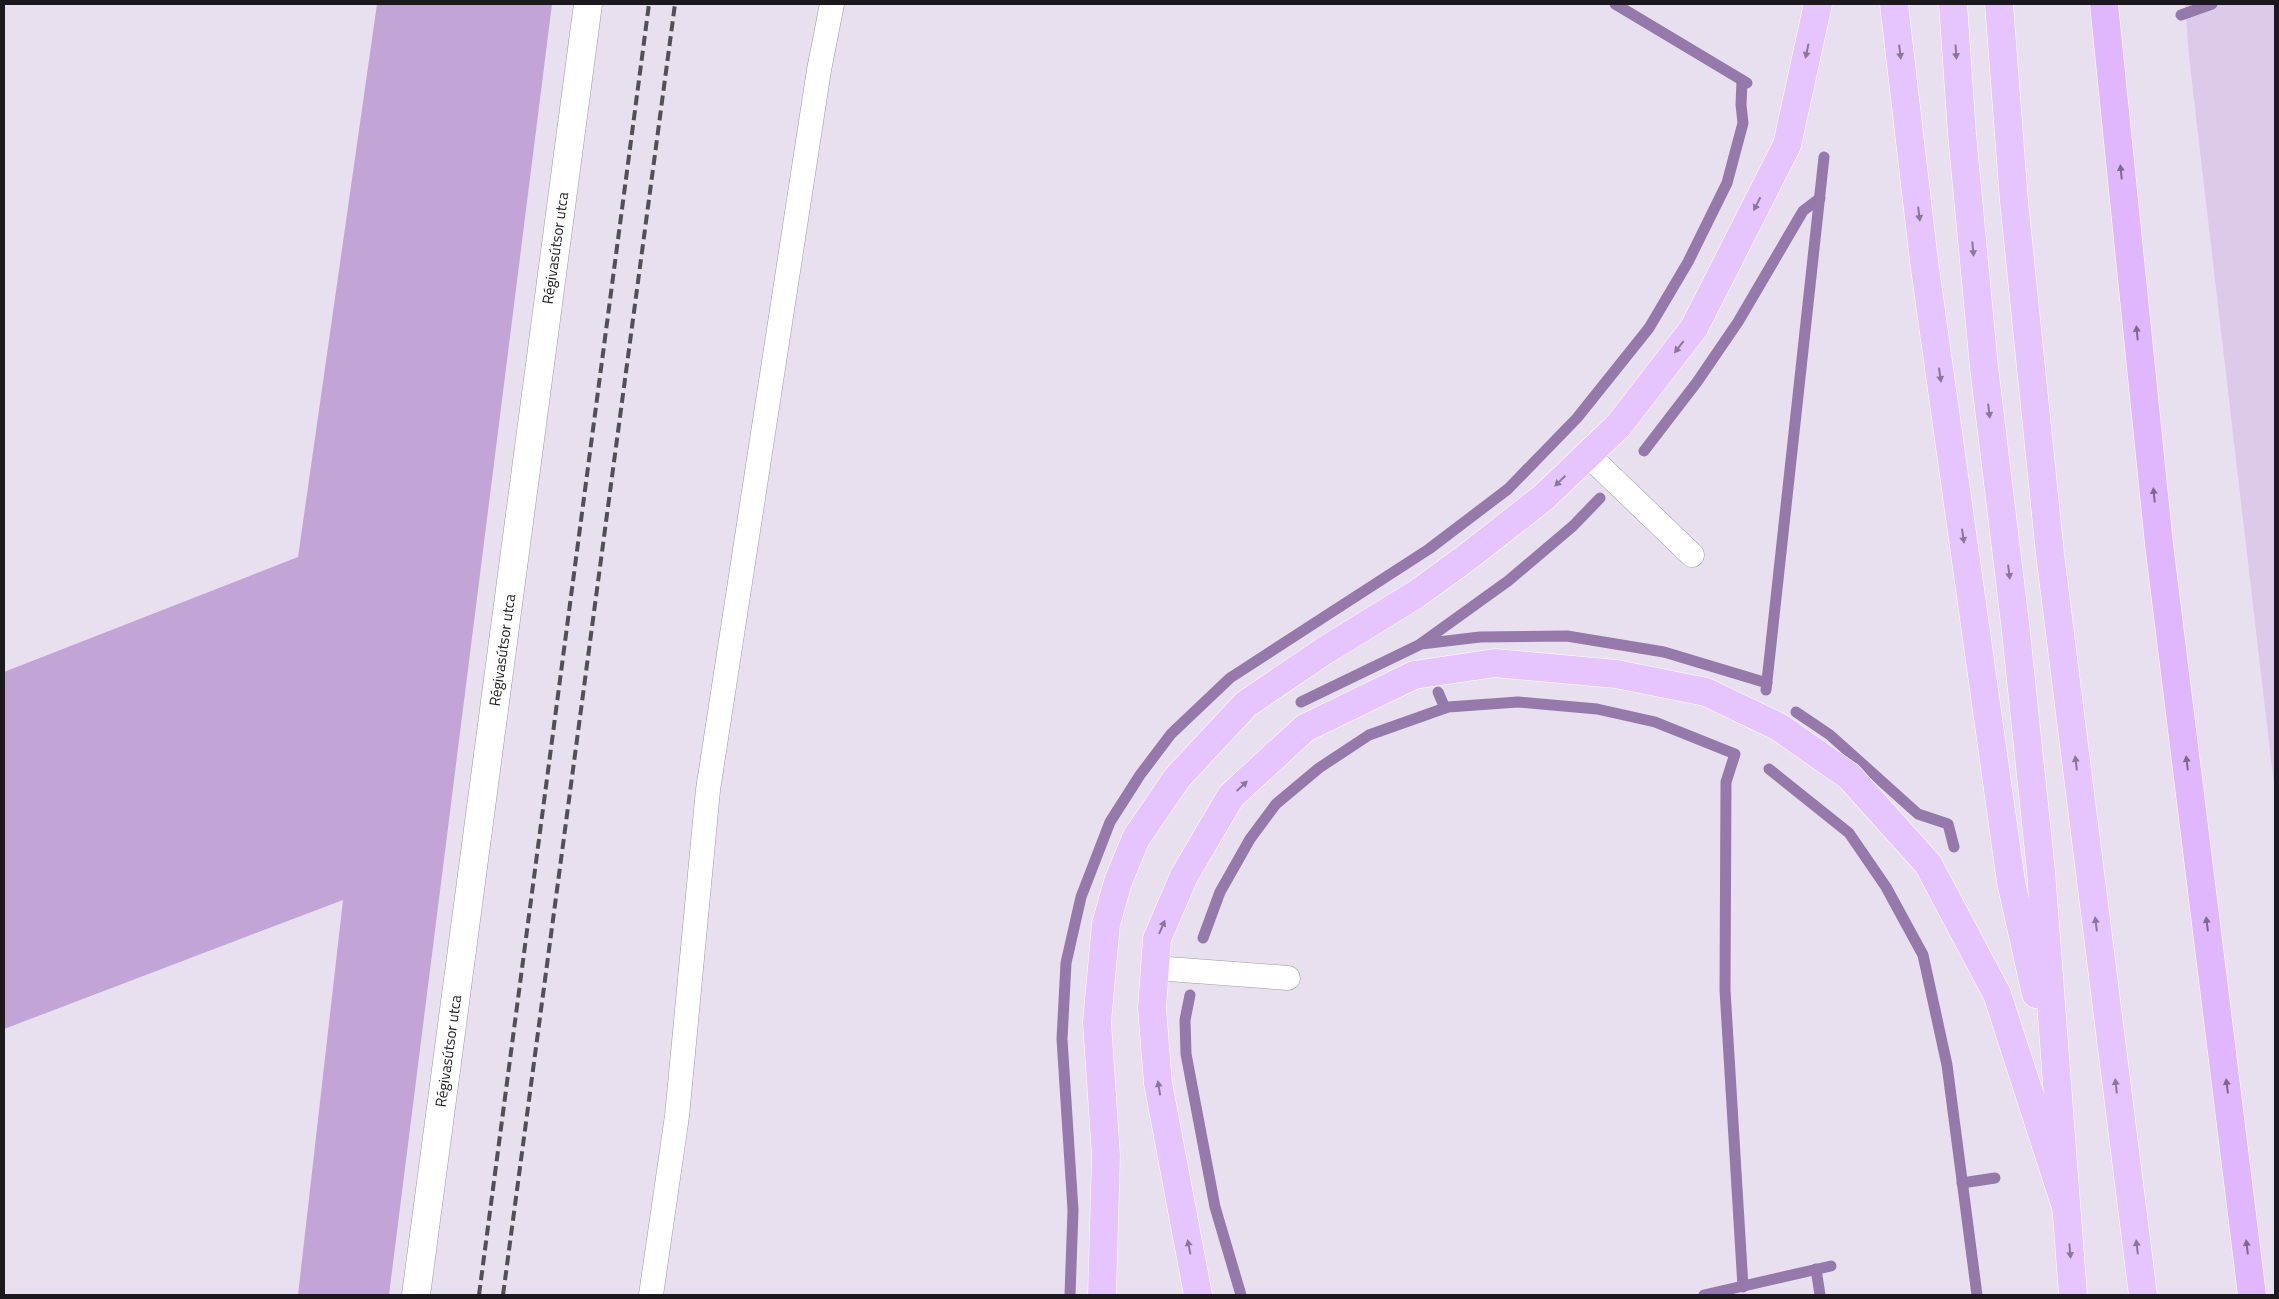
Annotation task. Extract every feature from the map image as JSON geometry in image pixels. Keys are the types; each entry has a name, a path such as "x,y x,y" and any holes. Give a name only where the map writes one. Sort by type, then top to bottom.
{"highway":[{"path":"1102,1295 1106,1156 1097,1022 1106,924 1118,882 1136,838 1177,778 1246,704 1324,651 1422,590 1544,497 1618,425 1694,328 1787,146 1818,4"},
{"path":"1894,4 1924,261 2011,882 2057,1091"},
{"path":"1953,4 1962,134 1984,367 2015,623 2041,871 2074,1295"},
{"path":"1999,4 2014,201 2050,554 2143,1295"},
{"path":"2104,4 2159,544 2252,1295"},
{"path":"1198,1295 1158,1083 1152,1008 1157,939 1184,876 1232,796 1305,728 1414,675 1495,663 1616,674 1706,692 1778,727 1849,776 1928,864 1997,994 2066,1207"}],"street":[{"name":"Régivasútsor utca","path":"416,1295 588,4"}],"lane":[{"path":"651,1295 677,1116 708,790 819,70 832,4"},
{"path":"1588,455 1692,556"},
{"path":"1155,968 1288,978"}],"shaded area":[{"path":"377,4 552,4 389,1295 298,1295 343,900 4,1029 4,672 298,557"},
{"path":"2185,4 2275,4 2275,794 2189,57"}],"waterway":[{"path":"1615,4 1747,83"},
{"path":"2181,15 2212,4"},
{"path":"1070,1295 1073,1210 1062,1039 1066,963 1081,897 1110,822 1140,775 1171,734 1230,678 1429,549 1508,489 1577,418 1649,328 1688,262 1727,183 1743,123 1741,105 1742,81"},
{"path":"1766,690 1824,157"},
{"path":"1644,451 1697,382 1738,322 1803,211 1820,198"},
{"path":"1301,702 1419,645 1508,581 1573,526 1600,498"},
{"path":"1421,644 1480,637 1567,636 1664,652 1767,683"},
{"path":"1438,692 1445,708"},
{"path":"1203,938 1220,892 1250,839 1276,804 1319,768 1369,735 1448,707 1518,702 1597,709 1655,722 1735,754 1726,782 1725,990 1743,1287"},
{"path":"1796,712 1830,735 1918,814 1948,824 1954,847"},
{"path":"1769,769 1849,833 1886,887 1923,955 1947,1065 1977,1295"},
{"path":"1190,995 1185,1020 1186,1054 1215,1207 1241,1295"},
{"path":"1962,1183 1995,1178"},
{"path":"1704,1295 1831,1266"},
{"path":"1816,1269 1820,1295"}],"railway":[{"path":"479,1295 649,4"},
{"path":"503,1295 675,4"}]}
